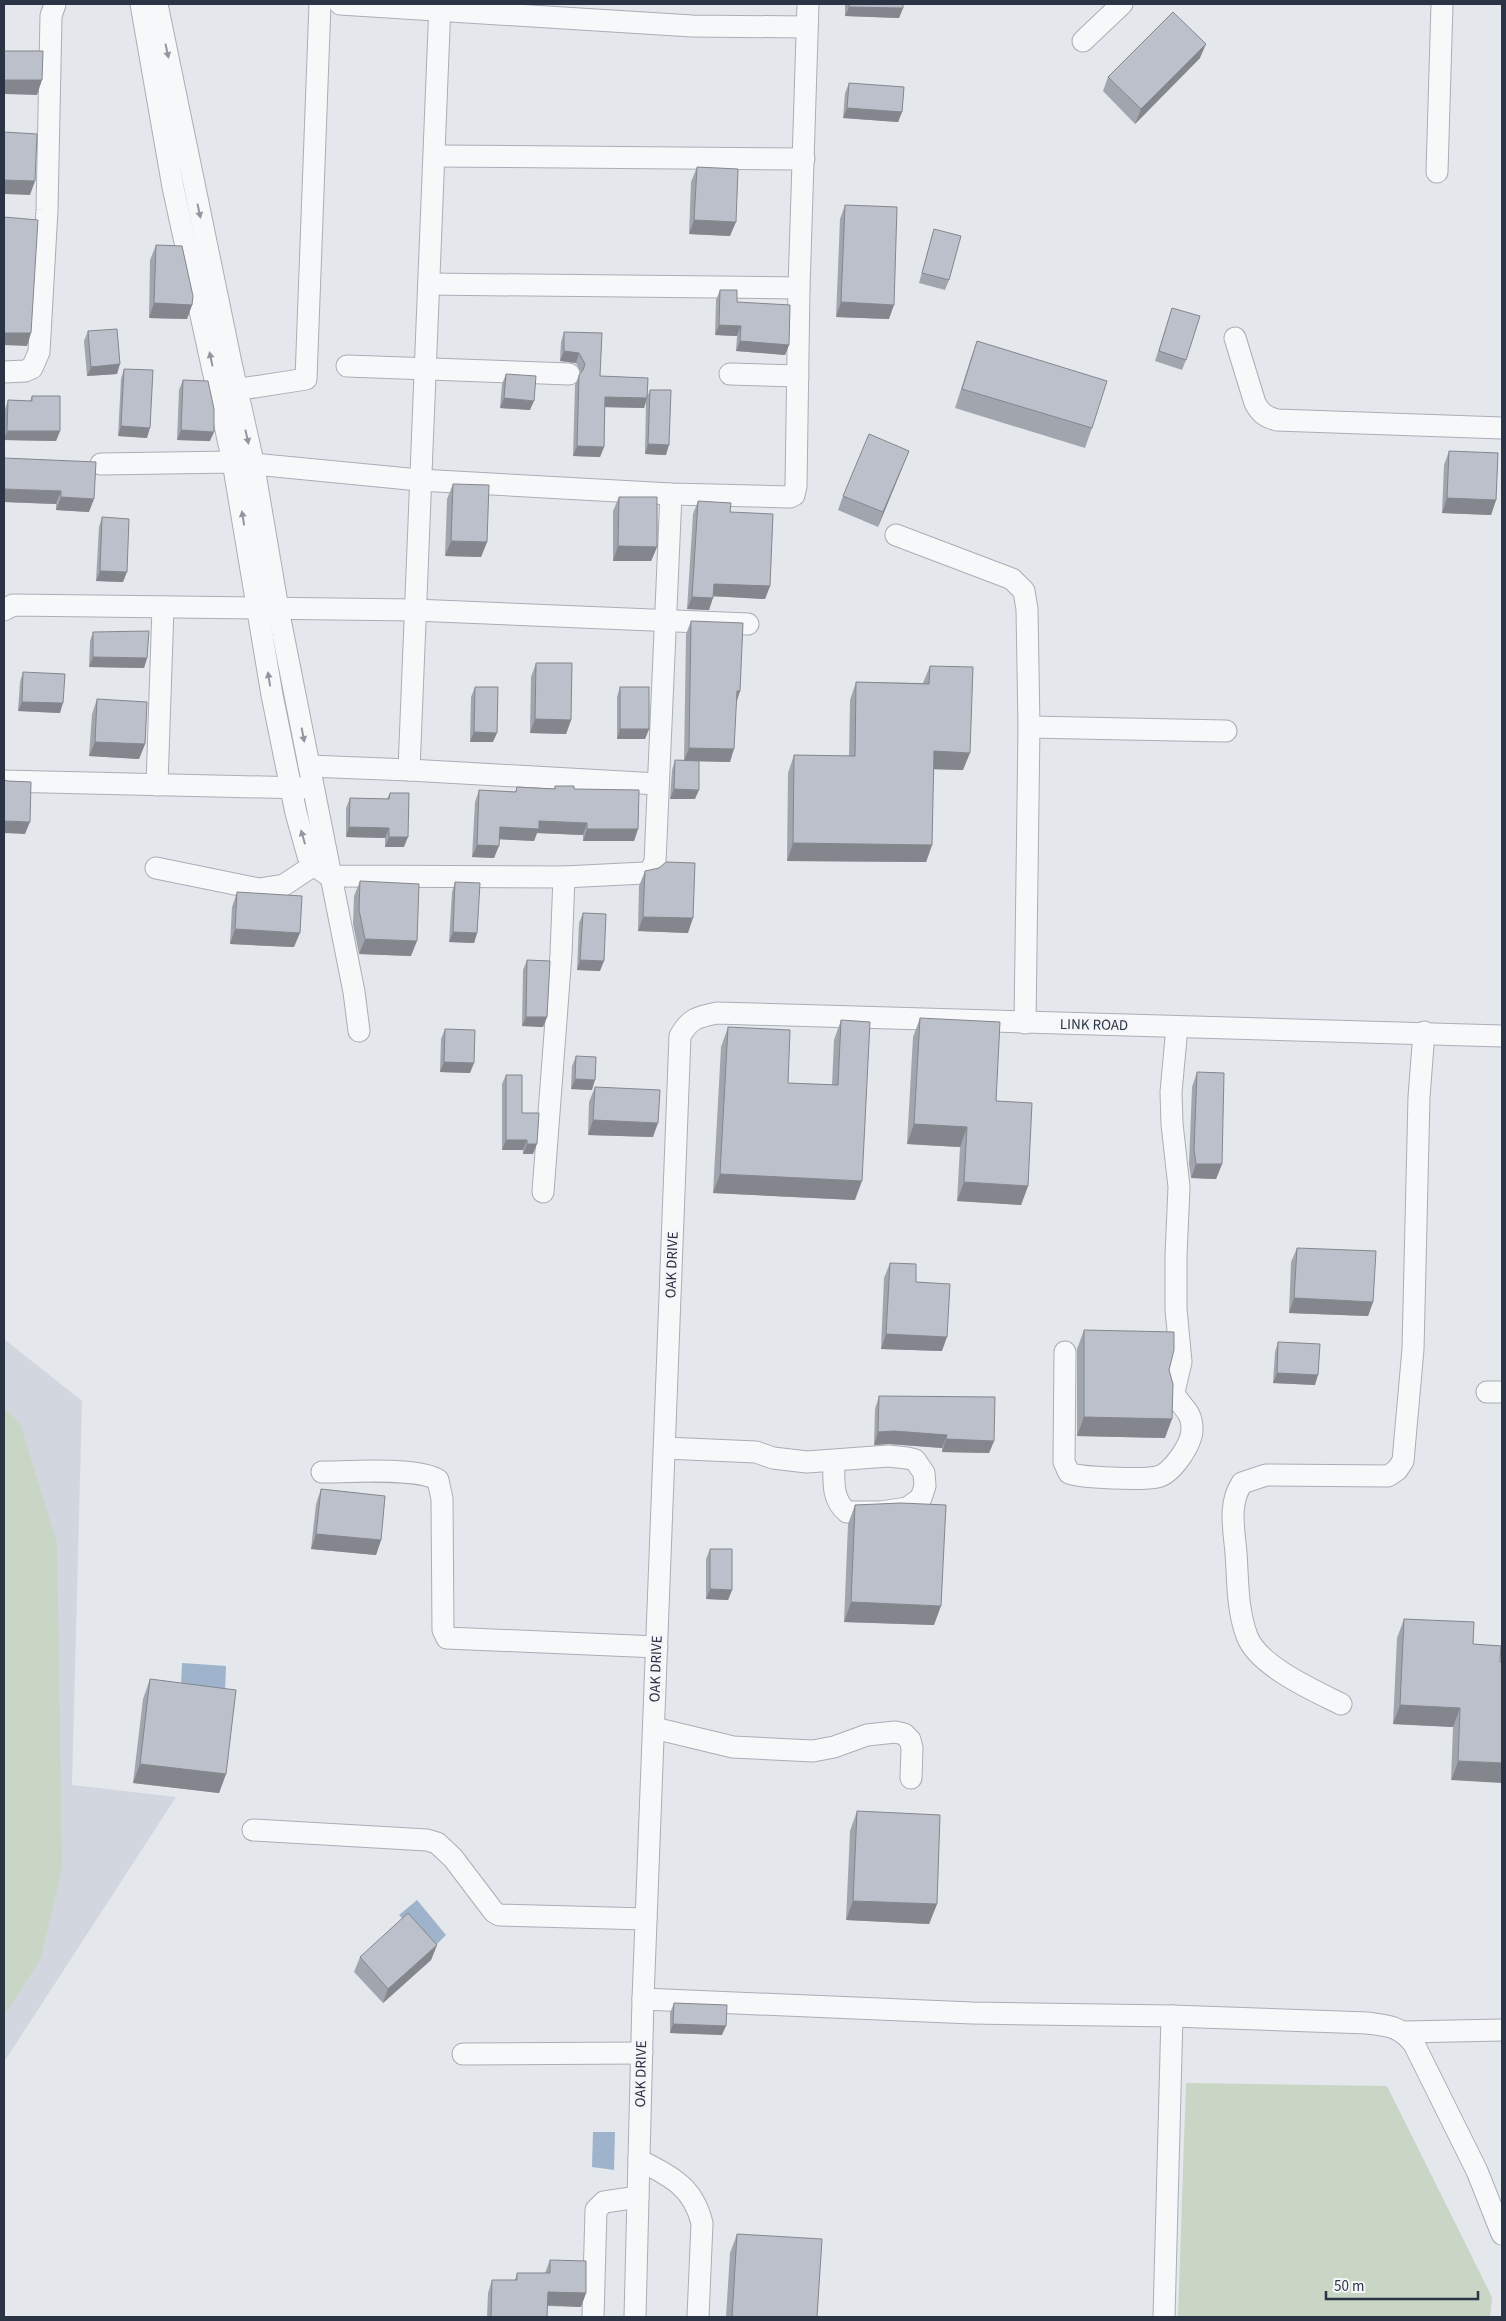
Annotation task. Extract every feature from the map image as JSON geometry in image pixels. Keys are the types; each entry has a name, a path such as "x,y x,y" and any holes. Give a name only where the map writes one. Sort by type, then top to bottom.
{"street":[{"path":"4,372 32,368 40,352 47,210 51,16 55,4"},
{"path":"141,4 173,187 228,391"},
{"path":"157,4 228,391 278,609 309,766 322,871 354,992 359,1031"},
{"path":"228,391 306,379 320,4"},
{"path":"340,4 440,7 692,26 807,27"},
{"path":"102,464 243,462 419,480 671,494 790,497 794,495 796,486 799,288 808,4"},
{"path":"1083,41 1122,4"},
{"path":"1437,172 1442,4"},
{"path":"409,770 419,480 427,367 440,7"},
{"path":"435,156 804,159"},
{"path":"429,284 799,288"},
{"path":"1235,338 1255,403 1260,413 1266,417 1277,420 1502,428"},
{"path":"347,366 427,367 569,374"},
{"path":"730,374 798,376"},
{"path":"243,462 257,608 272,695 291,788 308,856 322,871"},
{"path":"156,868 259,889 284,885 298,878 322,871 564,877 644,873 650,871 655,862 671,494"},
{"path":"896,535 1012,579 1024,591 1029,727 1025,1023"},
{"path":"4,610 13,605 414,610 748,624"},
{"path":"158,785 163,607"},
{"path":"1029,727 1226,731"},
{"path":"309,766 658,784"},
{"path":"4,781 313,788"},
{"path":"543,1192 561,954 564,877"},
{"name":"LINK ROAD","path":"687,1023 699,1016 717,1013 1025,1023 1424,1032 1502,1036"},
{"name":"OAK DRIVE","path":"635,2317 643,1998 680,1036 687,1023"},
{"path":"1065,1352 1064,1462 1069,1473 1075,1476 1114,1477 1157,1477 1164,1474 1182,1454 1189,1443 1192,1432 1190,1414 1174,1392 1181,1362 1176,1309 1179,1187 1172,1124 1171,1092 1177,1026"},
{"path":"1341,1704 1309,1688 1278,1669 1260,1655 1247,1638 1241,1610 1233,1520 1234,1494 1242,1483 1266,1475 1388,1476 1397,1470 1403,1461 1414,1350 1419,1096 1424,1032"},
{"path":"664,1448 732,1450 756,1452 773,1458 807,1462 834,1461"},
{"path":"322,1472 414,1473 430,1476 438,1480 442,1499 443,1630 447,1638 657,1647"},
{"path":"654,1728 734,1747 813,1751 834,1747 867,1735 895,1732 904,1734 910,1740 912,1748 911,1778"},
{"path":"253,1830 427,1840 444,1848 494,1912 499,1915 646,1919"},
{"path":"643,1998 972,2013 1172,2016 1367,2023 1391,2026 1405,2032 1502,2030"},
{"path":"1164,2317 1172,2016"},
{"path":"1405,2032 1414,2044 1477,2171 1502,2234"},
{"path":"463,2054 642,2053"},
{"path":"639,2160 670,2176 684,2186 698,2208 702,2223 698,2317"},
{"path":"592,2317 596,2210 604,2202 638,2197"}],"shaded area":[{"path":"4,1339 82,1401 72,1785 176,1797 4,2062"}],"green space":[{"path":"4,1408 20,1423 57,1543 62,1868 41,1958 4,2016"},
{"path":"1186,2083 1387,2086 1492,2297 1490,2317 1178,2317"}],"water":[{"path":"182,1663 226,1666 225,1691 181,1687"},
{"path":"417,1900 446,1935 432,1949 399,1915"},
{"path":"593,2132 615,2132 614,2170 592,2167"}],"building":[{"path":"849,4 903,4 903,8 849,7"},
{"path":"1173,12 1206,44 1141,109 1108,77"},
{"path":"4,51 43,51 42,80 4,80"},
{"path":"849,83 904,87 902,112 847,108"},
{"path":"4,132 37,134 35,181 4,180"},
{"path":"697,167 738,169 736,222 694,220"},
{"path":"845,205 897,207 894,305 841,302"},
{"path":"4,217 38,220 31,333 4,333"},
{"path":"934,229 961,236 949,280 922,273"},
{"path":"156,245 182,246 193,296 192,305 154,303"},
{"path":"720,290 737,290 737,302 790,305 789,345 740,341 741,326 719,325"},
{"path":"1172,308 1200,316 1186,360 1159,351"},
{"path":"117,329 120,364 91,367 88,331"},
{"path":"564,332 602,333 600,376 648,378 647,398 605,397 604,447 577,446 579,375 585,364 579,353 564,351"},
{"path":"977,341 1107,381 1092,428 962,389"},
{"path":"124,369 153,370 150,428 121,426"},
{"path":"506,374 536,376 534,401 504,398"},
{"path":"183,380 208,381 214,409 214,432 181,430"},
{"path":"650,390 671,390 669,445 648,444"},
{"path":"32,396 60,396 60,431 7,431 8,400 32,401"},
{"path":"869,434 909,451 883,512 843,496"},
{"path":"1449,451 1498,453 1496,500 1447,498"},
{"path":"4,458 96,462 94,499 61,497 61,491 4,489"},
{"path":"453,484 489,485 487,542 451,541"},
{"path":"619,497 657,497 657,547 618,546"},
{"path":"698,501 731,503 730,512 773,514 770,586 714,584 713,598 692,597"},
{"path":"102,517 129,519 127,572 100,571"},
{"path":"691,621 743,623 740,691 737,691 734,749 689,748"},
{"path":"149,631 147,658 93,657 93,632"},
{"path":"536,663 572,663 571,720 535,719"},
{"path":"930,666 973,667 970,753 934,751 932,845 793,843 794,755 855,756 856,682 929,684"},
{"path":"23,672 65,674 63,703 22,702"},
{"path":"475,687 498,687 497,733 474,732"},
{"path":"620,687 649,687 649,729 620,729"},
{"path":"97,699 147,702 145,744 95,742"},
{"path":"675,760 699,761 699,790 674,789"},
{"path":"4,780 31,782 30,822 4,821"},
{"path":"555,786 574,786 574,789 639,790 638,829 587,829 587,823 539,821 539,829 500,827 499,846 477,845 479,790 516,792 517,787 555,789"},
{"path":"390,793 409,793 408,837 389,837 389,828 349,827 350,798 389,799"},
{"path":"666,862 695,863 693,918 643,917 645,871 659,868"},
{"path":"360,881 419,884 417,941 365,939 359,910"},
{"path":"455,882 480,883 477,933 453,932"},
{"path":"237,892 302,896 300,933 235,929"},
{"path":"583,913 606,914 604,961 580,960"},
{"path":"527,960 550,961 547,1017 526,1017"},
{"path":"920,1018 1000,1022 996,1101 1032,1103 1028,1186 964,1182 967,1127 914,1124"},
{"path":"841,1020 870,1022 862,1181 720,1174 728,1027 790,1030 788,1083 838,1085"},
{"path":"445,1029 475,1030 474,1063 444,1062"},
{"path":"576,1056 596,1057 595,1080 575,1079"},
{"path":"1197,1072 1224,1073 1222,1164 1196,1164 1194,1150"},
{"path":"506,1075 522,1075 522,1113 539,1113 537,1144 527,1144 527,1140 506,1140"},
{"path":"595,1087 660,1090 658,1123 593,1120"},
{"path":"1297,1248 1376,1251 1373,1302 1294,1298"},
{"path":"890,1263 916,1264 916,1282 950,1284 947,1337 886,1334"},
{"path":"1084,1330 1174,1332 1174,1350 1169,1370 1173,1384 1172,1419 1084,1417"},
{"path":"1278,1342 1320,1344 1318,1375 1277,1373"},
{"path":"879,1396 995,1397 994,1441 946,1439 947,1435 894,1431 878,1432"},
{"path":"321,1489 385,1496 381,1540 316,1534"},
{"path":"901,1503 946,1505 941,1606 851,1602 855,1505"},
{"path":"710,1549 732,1549 732,1590 710,1589"},
{"path":"1404,1619 1474,1622 1473,1644 1501,1646 1502,1763 1458,1761 1460,1708 1400,1705"},
{"path":"150,1679 236,1690 226,1774 140,1764"},
{"path":"857,1811 940,1815 937,1904 853,1901"},
{"path":"408,1913 437,1945 388,1989 360,1957"},
{"path":"674,2003 727,2005 726,2026 673,2024"},
{"path":"737,2234 822,2239 817,2317 732,2317"},
{"path":"550,2260 586,2261 586,2293 548,2292 547,2317 491,2317 492,2280 517,2280 517,2273 550,2273"}]}
